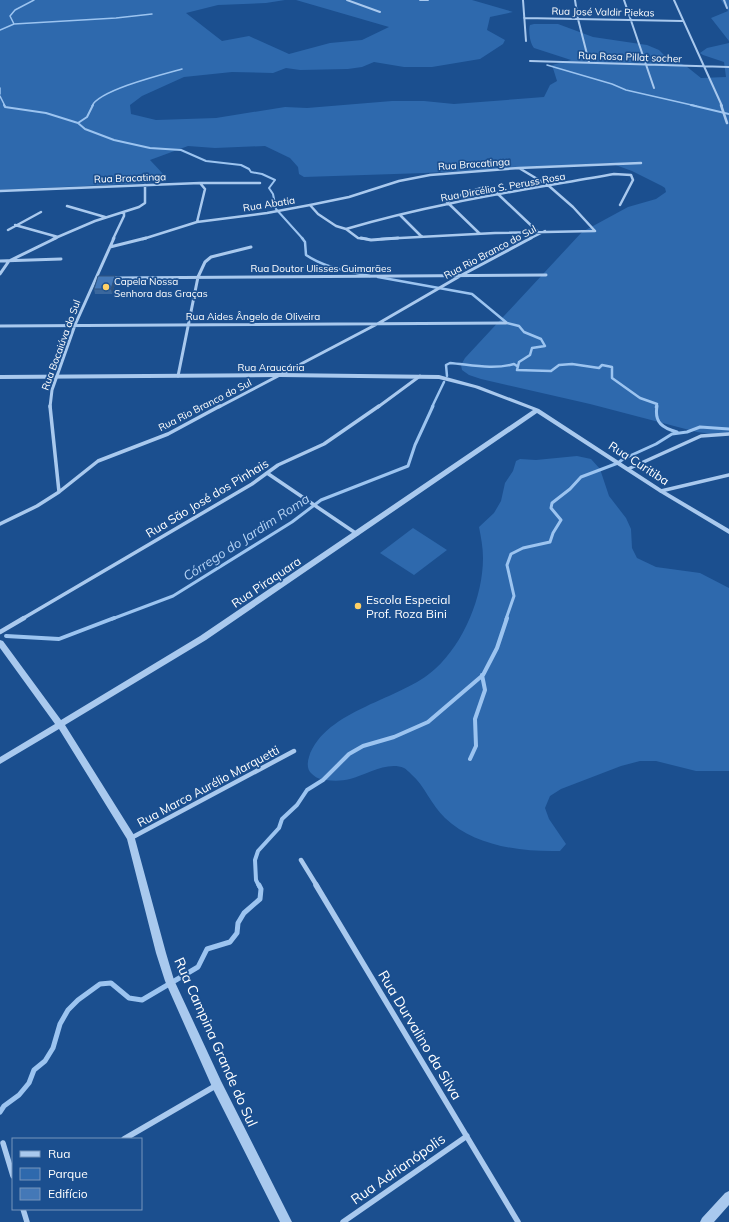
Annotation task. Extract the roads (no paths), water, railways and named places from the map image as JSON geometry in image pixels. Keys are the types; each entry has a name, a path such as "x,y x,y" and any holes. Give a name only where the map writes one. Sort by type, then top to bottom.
{"street":[{"path":"347,0 380,12"},
{"path":"350,1 354,0"},
{"path":"420,0 428,0"},
{"path":"523,0 526,41"},
{"path":"575,0 589,62"},
{"path":"624,0 654,88"},
{"path":"674,0 682,21 722,107 727,123"},
{"path":"724,0 727,8"},
{"name":"Rua José Valdir Piekas","path":"524,18 682,21"},
{"name":"Rua Rosa Pillat socher","path":"530,61 729,67"},
{"name":"Rua Bracatinga","path":"430,175 519,168 641,163"},
{"path":"310,205 318,214 336,226 346,229 362,239 537,231 595,231 573,207 549,186 519,168"},
{"name":"Rua Dircélia S. Peruss Rosa","path":"346,229 448,204 614,174 631,175 633,180 620,205"},
{"name":"Rua Abatia","path":"110,247 135,242 197,222 267,213 310,205 349,197 399,181 430,175"},
{"path":"197,222 205,188 200,183"},
{"name":"Rua Bracatinga","path":"0,191 200,183 260,183"},
{"path":"0,274 9,261 105,218 145,203 145,185"},
{"path":"479,233 448,204 448,202 455,197 488,186 537,231"},
{"path":"67,206 105,218"},
{"path":"8,230 41,212"},
{"name":"Rua Bocaiúva do Sul","path":"59,492 50,406 52,390 75,325 124,216 124,212"},
{"path":"400,215 422,237"},
{"path":"15,225 59,238"},
{"name":"Rua Rio Branco do Sul","path":"0,524 37,506 59,492 98,461 168,434 379,324 460,276 545,231"},
{"path":"178,376 198,277 205,262 211,257 251,247"},
{"path":"0,261 61,259"},
{"name":"Rua Doutor Ulisses Guimarães","path":"96,278 546,275"},
{"name":"Rua Aides Ângelo de Oliveira","path":"0,326 506,323"},
{"name":"Rua Araucária","path":"0,377 280,375 439,377 478,388 537,410"},
{"name":"Rua São José dos Pinhais","path":"0,632 252,484 278,465 324,444 411,384 420,376"},
{"name":"Rua Curitiba","path":"537,410 661,491 729,532"},
{"name":"Rua Piraquara","path":"0,761 204,638 537,410"},
{"path":"628,469 701,436 729,434"},
{"path":"267,473 357,534"},
{"path":"661,491 729,475"},
{"name":"Rua Campina Grande do Sul","path":"0,643 60,724 131,838 161,953 170,981 217,1084 286,1222"},
{"name":"Rua Marco Aurélio Marquetti","path":"131,838 294,751"},
{"name":"Rua Durvalino da Silva","path":"301,860 518,1222"},
{"path":"126,1138 217,1084"},
{"name":"Rua Adrianópolis","path":"343,1222 467,1136"},
{"path":"3,1142 12,1173"},
{"path":"706,1222 729,1197"},
{"path":"23,1210 27,1222"}],"waterway":[{"path":"14,24 10,16 15,10 34,0"},
{"path":"14,24 116,18 152,14"},
{"path":"0,30 14,24"},
{"path":"547,65 612,84 626,90 696,106"},
{"path":"92,106 97,100 106,94 133,83 182,69"},
{"path":"0,88 0,94"},
{"path":"0,96 5,106"},
{"path":"4,105 5,107 46,113 78,123"},
{"path":"78,123 87,117 93,105"},
{"path":"691,105 729,114"},
{"path":"78,123 85,129 114,140 150,148 181,150 206,161 241,165 249,169 251,172 262,174 275,180 269,188 273,194 276,209 303,239"},
{"path":"302,238 305,242 306,255 313,259 337,268 370,276"},
{"path":"378,277 472,294 507,323 519,326 524,332 541,339 545,346 532,348 530,355 519,362 517,370 551,371 559,365 572,364 599,368 602,365 612,367 612,378 640,398 657,404 656,407"},
{"name":"Córrego do Jardim Roma","path":"447,376 446,365 450,363 498,367 514,364 517,366"},
{"name":"Córrego do Jardim Roma","path":"432,407 444,382"},
{"name":"Córrego do Jardim Roma","path":"112,619 173,596 292,522 321,500 408,466 415,445 433,406"},
{"path":"657,406 656,412 658,421 668,429 677,432"},
{"path":"506,619 514,596 507,565 511,554 523,548 550,542 553,533 561,520 551,508 552,503 570,489 581,477 618,463 623,459 656,444 672,434 687,432 700,427 729,429"},
{"name":"Córrego do Jardim Roma","path":"6,636 59,639 114,618"},
{"path":"482,676 497,648 507,618"},
{"path":"259,886 256,880 255,860 258,851 279,828 282,819 297,805 307,790 323,780 349,754 363,746 394,737 428,722 482,676"},
{"path":"470,759 476,746 475,719 485,690 482,676"},
{"path":"0,1112 4,1106 19,1095 29,1083 34,1070 45,1061 53,1048 60,1024 68,1010 78,1000 100,984 111,983 129,998 142,1000 198,967 207,949 230,942 237,933 238,923 244,913 260,899 261,889 259,885"}],"place":[{"name":"Capela Nossa Senhora das Graças","path":"106,287"},
{"name":"Escola Especial Prof. Roza Bini","path":"358,606"}]}
